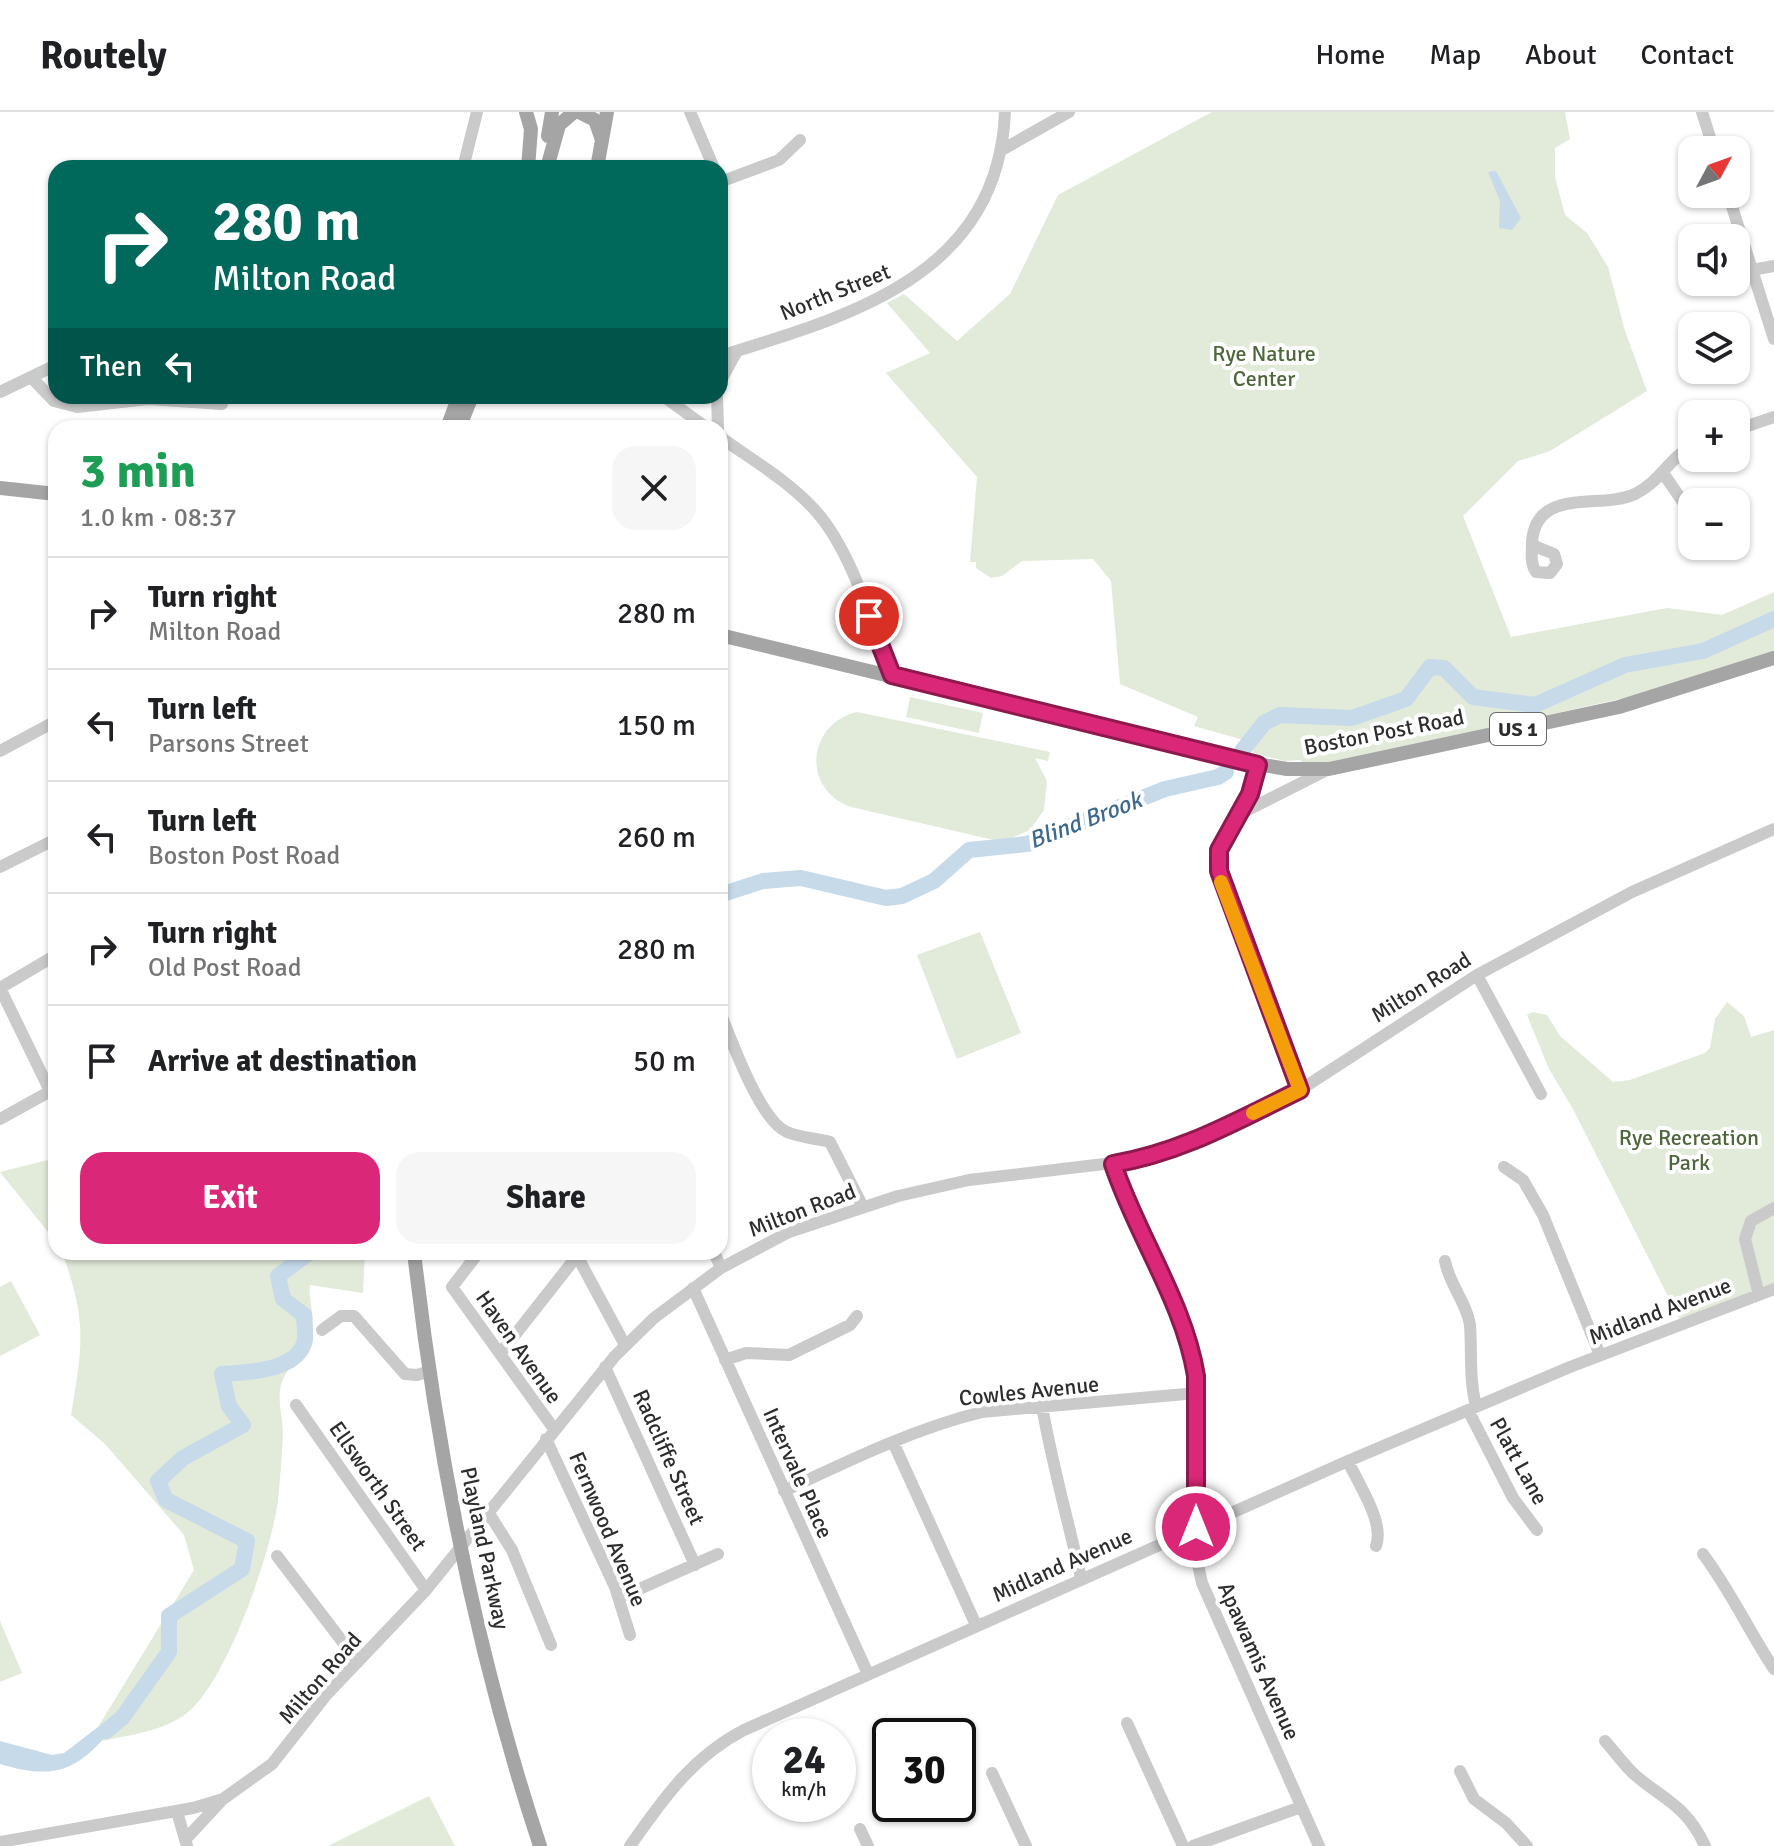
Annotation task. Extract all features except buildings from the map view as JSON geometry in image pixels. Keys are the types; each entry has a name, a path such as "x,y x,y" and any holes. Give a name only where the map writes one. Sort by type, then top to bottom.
{"main road":[{"path":"526,112 531,129 530,160"},
{"path":"531,160 540,112"},
{"path":"547,160 552,112"},
{"path":"548,160 559,125 576,112 595,120 602,145"},
{"path":"599,160 607,112"},
{"path":"0,488 48,493"},
{"name":"Boston Post Road","path":"728,637 1258,765 1301,771 1329,769 1636,703 1774,658"},
{"name":"Playland Parkway","path":"415,1260 460,1548 495,1695 540,1846"}],"street":[{"path":"465,160 477,112"},
{"path":"690,112 711,160"},
{"name":"North Street","path":"728,354 878,300 919,276 967,225 984,196 1000,151 1005,112"},
{"path":"1000,151 1069,112"},
{"path":"1702,112 1710,136"},
{"path":"728,178 779,160 800,140"},
{"path":"1732,208 1774,339"},
{"path":"1752,270 1774,266"},
{"path":"728,367 737,351"},
{"path":"0,392 48,369"},
{"path":"31,377 48,395"},
{"path":"66,404 77,407 100,404"},
{"path":"674,404 696,420"},
{"path":"1750,425 1774,417"},
{"path":"728,443 790,488 822,518 843,555 892,675"},
{"path":"1532,545 1537,521 1562,504 1632,496 1663,473 1678,455"},
{"path":"1663,473 1678,495"},
{"path":"0,751 48,725"},
{"path":"1258,765 1250,794 1219,850 1221,881 1300,1090"},
{"path":"1240,814 1329,769"},
{"name":"Milton Road","path":"6,1843 177,1812 223,1799 262,1773 327,1694 426,1590 605,1367 625,1345 721,1268 789,1232 863,1207 969,1180 1146,1159 1194,1142 1300,1090 1477,975 1632,892 1774,829"},
{"path":"0,867 48,843"},
{"path":"48,960 0,988 48,1080"},
{"path":"1477,975 1541,1094"},
{"path":"728,1030 752,1086 772,1119 784,1132 830,1142 863,1207"},
{"path":"0,1119 48,1093"},
{"name":"Apawamis Avenue","path":"1113,1164 1139,1232 1188,1336 1197,1393 1196,1527 1202,1583 1319,1846"},
{"path":"1504,1167 1523,1180 1543,1215 1600,1355"},
{"path":"1759,1295 1745,1239 1751,1221 1774,1208"},
{"name":"Haven Avenue","path":"473,1260 452,1287 500,1354 550,1434"},
{"path":"500,1354 571,1260"},
{"path":"579,1260 625,1345"},
{"path":"718,1260 721,1268"},
{"name":"Platt Lane","path":"1445,1261 1448,1279 1470,1323 1472,1408 1513,1498 1537,1530"},
{"name":"Intervale Place","path":"693,1288 868,1674"},
{"name":"Midland Avenue","path":"630,1846 675,1785 711,1749 976,1625 1348,1461 1600,1355 1774,1289"},
{"path":"322,1330 341,1316 354,1316 405,1374 417,1375 430,1371"},
{"path":"725,1360 746,1353 789,1355 850,1325 857,1316"},
{"name":"Radcliffe Street","path":"605,1367 695,1565"},
{"name":"Cowles Avenue","path":"784,1491 947,1420 982,1412 1197,1393"},
{"name":"Ellsworth Street","path":"296,1405 426,1590"},
{"path":"1042,1406 1052,1466 1066,1509 1081,1578"},
{"name":"Fernwood Avenue","path":"550,1434 619,1598 630,1635"},
{"path":"893,1442 976,1625"},
{"path":"1348,1461 1374,1518 1378,1533 1376,1546"},
{"path":"488,1512 512,1550 551,1645"},
{"path":"619,1598 718,1554"},
{"path":"1703,1554 1727,1585 1744,1623 1774,1669"},
{"path":"277,1556 358,1662"},
{"path":"1127,1723 1183,1846"},
{"path":"1605,1741 1635,1775 1670,1799 1690,1821 1705,1846"},
{"path":"1460,1771 1474,1799 1506,1823 1527,1846"},
{"path":"992,1773 1026,1846"},
{"path":"186,1843 223,1799"},
{"path":"1193,1846 1301,1807"},
{"path":"177,1812 186,1843"},
{"path":"860,1829 868,1846"}],"green space":[{"name":"Rye Nature Center","path":"1212,112 1565,112 1570,139 1555,148 1555,177 1565,215 1587,233 1608,267 1625,331 1647,391 1550,451 1518,461 1463,516 1511,637 1667,608 1722,615 1774,592 1774,651 1660,690 1342,761 1305,765 1300,760 1285,761 1253,753 1254,743 1194,726 1198,717 1120,684 1111,581 1093,559 1022,561 1002,576 991,578 976,568 976,562 970,562 977,477 886,373 930,353 887,303 904,294 957,341 1010,294 1058,195"},
{"path":"910,697 983,713 979,733 906,717"},
{"path":"857,712 1050,752 1048,761 1035,758 1047,781 1044,810 1030,830 1009,839 994,840 851,807 835,798 824,786 816,757 828,729 840,719"},
{"path":"980,932 1021,1033 957,1059 917,955"},
{"name":"Rye Recreation Park","path":"1727,1002 1744,1016 1751,1037 1774,1030 1774,1283 1680,1320 1573,1109 1549,1069 1527,1015 1533,1012 1547,1015 1560,1036 1613,1082 1630,1080 1705,1053 1710,1048 1715,1019"},
{"path":"48,1160 48,1232 0,1172"},
{"path":"65,1260 365,1260 363,1293 310,1285 312,1332 291,1365 280,1391 283,1434 274,1524 244,1617 215,1677 199,1701 183,1716 164,1726 102,1741 120,1719 98,1727 194,1570 184,1535 105,1444 71,1415 80,1333"},
{"path":"11,1281 40,1335 0,1356 0,1287"},
{"path":"0,1621 22,1673 0,1682"},
{"path":"429,1796 455,1846 328,1846"}],"water":[{"path":"1496,171 1521,218 1512,230 1499,228 1500,201 1488,172"},
{"path":"122,1718 82,1759 69,1766 40,1772 0,1764 0,1741 52,1755 64,1753 98,1727"}],"waterway":[{"name":"Blind Brook","path":"1242,751 1264,723 1280,715 1352,718 1406,699 1430,667 1444,668 1473,697 1535,705 1625,665 1703,651 1774,619"},
{"name":"Blind Brook","path":"728,892 763,881 801,878 886,898 902,896 934,881 969,850 1027,844 1165,789 1218,777 1226,772"},
{"name":"Blind Brook","path":"106,1731 122,1718 169,1652 169,1616 242,1569 247,1541 166,1500 158,1481 183,1458 243,1425 229,1406 222,1374 270,1368 292,1359 300,1351 305,1340 304,1315 283,1299 278,1276 299,1260"}],"slow traffic":[{"path":"1221,882 1300,1090 1253,1113"}],"route":[{"path":"869,616 892,675 1258,765 1250,794 1219,850 1219,871 1225,895 1300,1090 1194,1142 1146,1159 1113,1164 1125,1201 1179,1315 1192,1352 1196,1376 1196,1527"}]}
